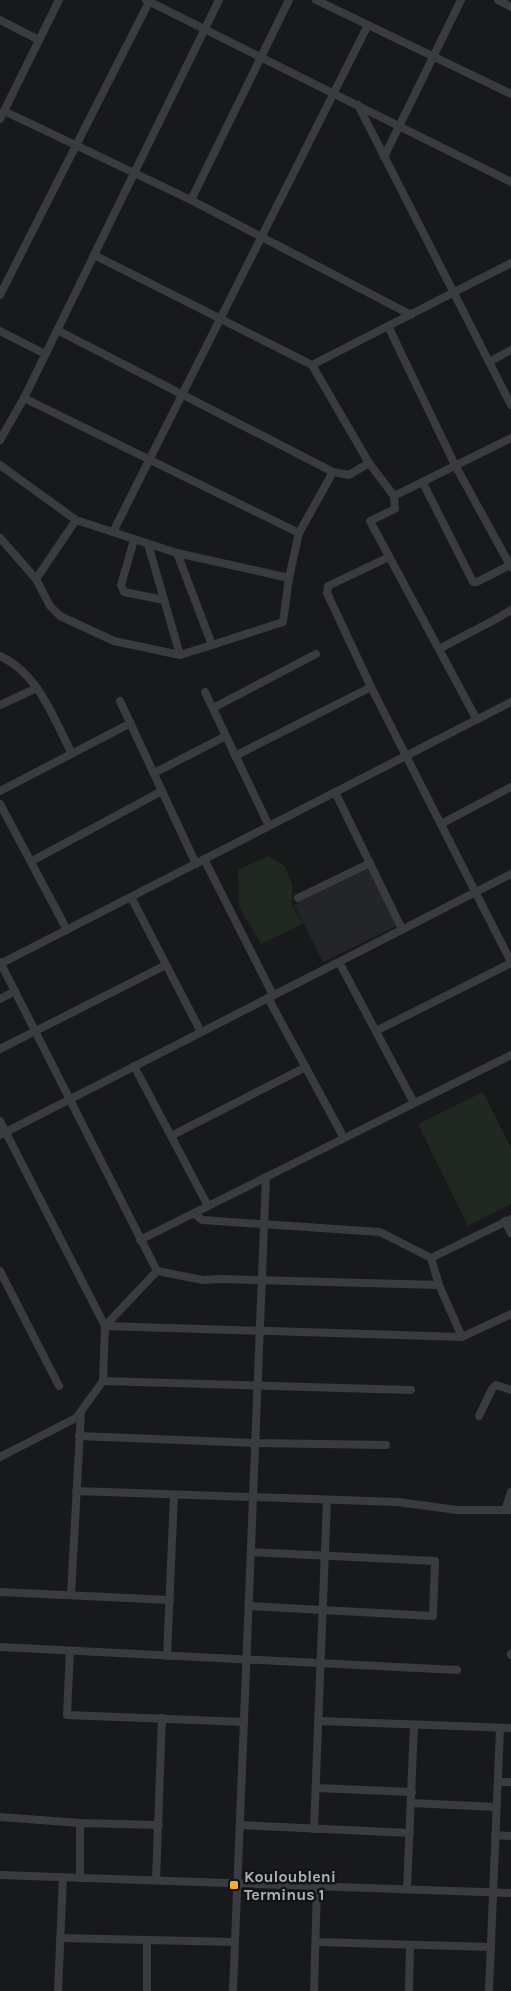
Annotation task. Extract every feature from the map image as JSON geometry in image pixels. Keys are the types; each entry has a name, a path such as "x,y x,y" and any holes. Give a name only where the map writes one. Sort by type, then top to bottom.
{"street":[{"path":"0,119 58,0"},
{"path":"0,295 148,0 511,182"},
{"path":"0,440 24,398 219,0"},
{"path":"191,200 289,0"},
{"path":"316,0 511,94"},
{"path":"384,157 461,0"},
{"path":"498,0 511,7"},
{"path":"1,22 39,40"},
{"path":"113,532 368,25"},
{"path":"358,105 511,405"},
{"path":"4,111 191,200 411,314"},
{"path":"94,255 312,366 369,463 394,496 395,509 370,521 477,720"},
{"path":"312,366 511,264"},
{"path":"388,326 455,466 510,566 477,582 473,582 423,483"},
{"path":"57,330 333,472 349,475 369,463"},
{"path":"0,331 45,354"},
{"path":"489,362 511,350"},
{"path":"24,398 299,533"},
{"path":"394,496 511,438"},
{"path":"0,465 76,520 177,553 288,578"},
{"path":"0,538 36,578 50,606 60,616 114,641 180,655 283,622 288,578 299,533 333,472"},
{"path":"36,578 76,520"},
{"path":"134,540 121,585 122,589 124,592 164,600"},
{"path":"148,544 180,655"},
{"path":"177,553 212,645"},
{"path":"376,1031 511,962 370,687 327,593 328,586 389,557"},
{"path":"438,649 511,610"},
{"path":"212,708 316,654"},
{"path":"0,656 12,662 38,688 72,754"},
{"path":"235,756 370,687"},
{"path":"0,705 38,688"},
{"path":"205,692 269,826"},
{"path":"120,701 162,791 344,1138"},
{"path":"157,1271 0,963 511,702"},
{"path":"0,791 131,724"},
{"path":"154,773 226,736"},
{"path":"441,824 511,787"},
{"path":"32,861 162,791"},
{"path":"335,792 402,929"},
{"path":"0,804 67,930"},
{"path":"298,898 370,863"},
{"path":"3,1133 511,874"},
{"path":"131,897 201,1032"},
{"path":"339,962 414,1103"},
{"path":"0,1049 166,965"},
{"path":"0,999 15,992"},
{"path":"140,1240 511,1055"},
{"path":"134,1066 208,1206"},
{"path":"171,1136 306,1067"},
{"path":"0,1121 3,1133 105,1326 103,1381 76,1418 0,1457"},
{"path":"233,1991 266,1177"},
{"path":"194,1213 202,1220 380,1232 431,1258 438,1285 462,1337"},
{"path":"431,1258 508,1220 511,1232"},
{"path":"0,1271 59,1386"},
{"path":"105,1326 157,1271"},
{"path":"157,1271 203,1280 438,1285"},
{"path":"105,1326 462,1337 511,1314"},
{"path":"103,1381 258,1384 411,1390"},
{"path":"479,1416 492,1389 496,1385 511,1390"},
{"path":"71,1595 80,1412"},
{"path":"79,1436 255,1443 386,1445"},
{"path":"76,1491 398,1502 457,1510 508,1510 511,1492"},
{"path":"167,1656 174,1495"},
{"path":"314,1829 327,1500"},
{"path":"249,1606 434,1616 435,1561 251,1552"},
{"path":"0,1592 170,1600"},
{"path":"0,1647 456,1670"},
{"path":"70,1651 67,1715 244,1722"},
{"path":"156,1880 162,1718"},
{"path":"319,1721 511,1728"},
{"path":"408,1890 414,1725"},
{"path":"489,1991 500,1728"},
{"path":"498,1782 511,1782"},
{"path":"316,1788 412,1792"},
{"path":"411,1803 496,1807"},
{"path":"0,1817 158,1825"},
{"path":"80,1822 80,1878"},
{"path":"240,1825 410,1833"},
{"path":"495,1835 511,1836"},
{"path":"0,1875 511,1893"},
{"path":"58,1991 62,1877"},
{"path":"314,1991 317,1886"},
{"path":"60,1938 235,1942"},
{"path":"146,1940 147,1991"},
{"path":"316,1942 491,1947"},
{"path":"408,1991 410,1945"}],"shaded area":[{"path":"268,856 285,866 292,885 292,905 303,924 261,944 239,907 238,870"},
{"path":"368,867 398,925 323,962 294,905"},
{"path":"483,1092 511,1148 511,1204 468,1226 418,1124"}],"place":[{"name":"Kouloubleni Terminus 1","path":"234,1885"}]}
